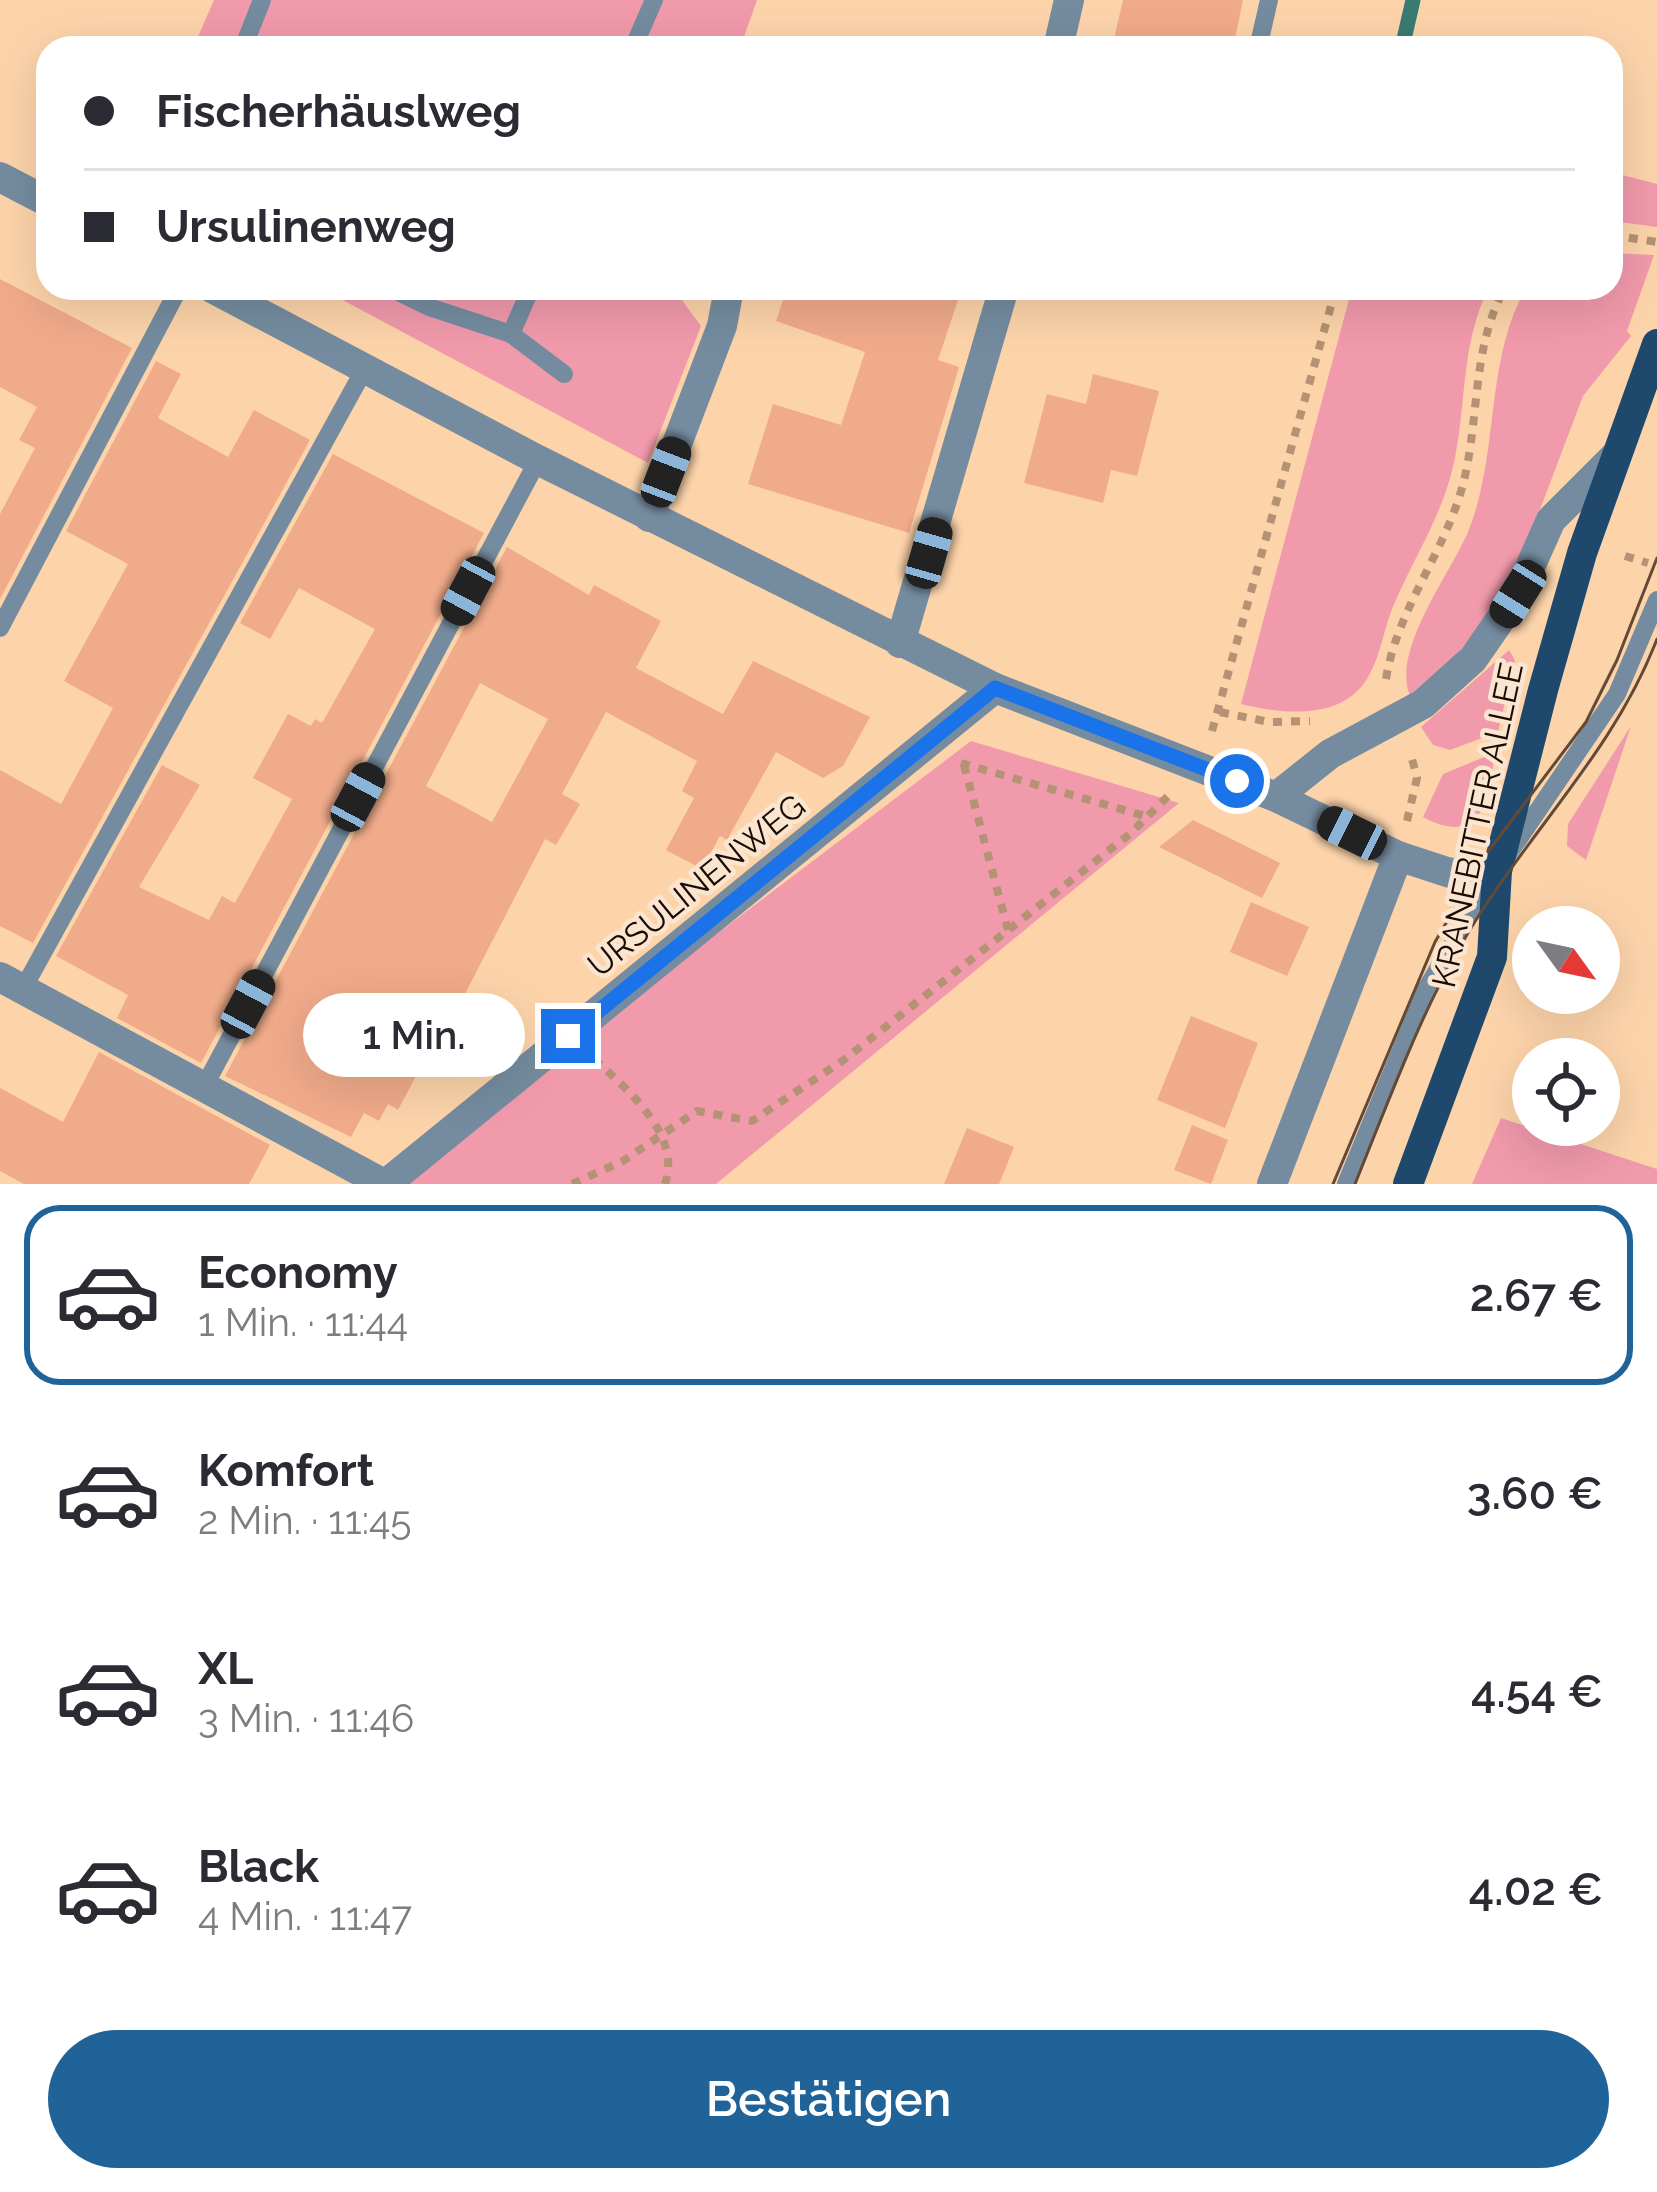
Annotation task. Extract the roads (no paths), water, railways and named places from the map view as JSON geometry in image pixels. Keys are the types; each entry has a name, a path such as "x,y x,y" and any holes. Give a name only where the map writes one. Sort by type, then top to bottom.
{"main road":[{"name":"KRANEBITTER ALLEE","path":"1408,1184 1492,956 1497,871 1554,649 1614,457 1657,344"}],"street":[{"path":"1061,36 1069,0"},
{"path":"4,188 36,198"},
{"path":"234,300 649,517 995,688 1276,797 1398,856 1450,873 1497,871"},
{"path":"649,517 722,326 727,300"},
{"path":"900,643 1000,300"},
{"path":"1276,797 1330,754 1396,721 1473,659 1518,594 1550,520 1614,457"},
{"name":"URSULINENWEG","path":"385,1184 995,688"},
{"path":"1272,1184 1398,856"},
{"path":"12,983 385,1184"}],"lane":[{"path":"248,36 262,0"},
{"path":"638,36 654,0"},
{"path":"1261,36 1269,0"},
{"path":"0,628 173,300"},
{"path":"413,300 511,334 564,374"},
{"path":"511,334 526,300"},
{"path":"12,983 364,370"},
{"path":"204,1087 538,460"},
{"path":"1346,1184 1443,954 1617,694 1657,600"}],"waterway":[{"path":"1405,36 1413,0"}],"tram line":[{"path":"1333,1184 1435,942 1487,853 1586,722 1617,660 1657,558"},
{"path":"1355,1184 1412,1043 1463,941 1600,746 1657,639"}]}
